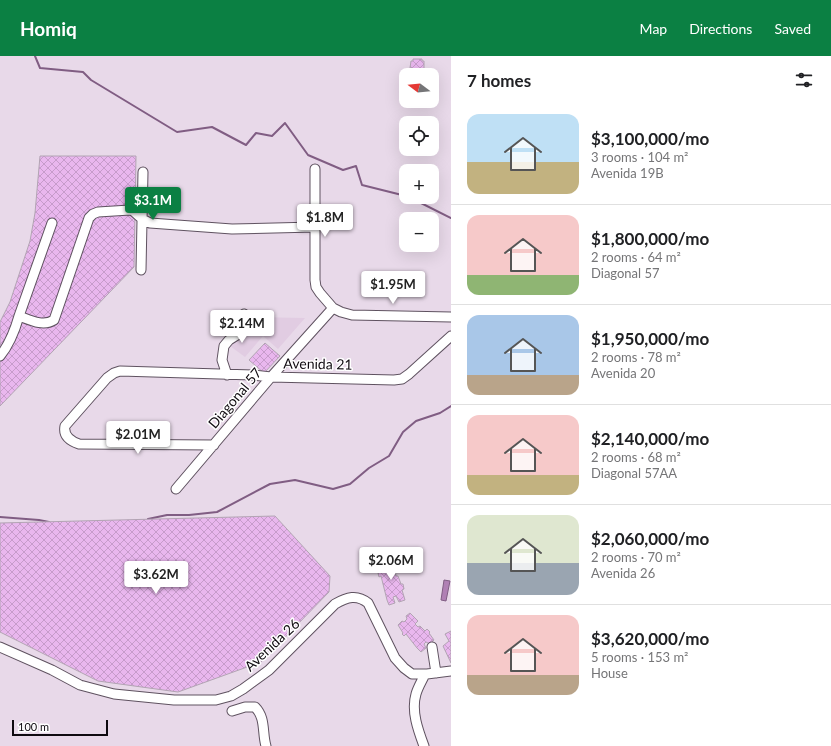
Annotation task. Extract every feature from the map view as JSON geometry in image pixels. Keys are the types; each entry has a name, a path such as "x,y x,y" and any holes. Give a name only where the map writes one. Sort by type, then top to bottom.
{"street":[{"path":"315,169 315,280 316,287 333,308 352,315 451,317"},
{"path":"141,270 146,221 143,172"},
{"path":"19,316 41,323 49,323 54,320 89,218 98,212 130,210 146,221 232,229 315,227"},
{"path":"0,356 15,330 52,223"},
{"name":"Diagonal 57","path":"176,489 271,377 333,308"},
{"path":"226,375 222,360 224,346 228,340 237,334 242,325 244,314"},
{"name":"Avenida 21","path":"214,445 79,444 70,440 65,434 64,430 65,426 114,372 402,379 451,336"},
{"name":"Avenida 26","path":"0,647 80,684 114,694 174,700 216,700 231,696 269,670 336,604 343,599 359,598 368,604 395,658 404,668 412,674 429,674 451,671"},
{"path":"428,746 417,708 419,695 429,674 432,647"},
{"path":"424,746 414,714 414,704 416,694 429,674"},
{"path":"232,711 245,707 256,707 260,711 266,746"}],"shaded area":[{"path":"252,317 305,318 278,349 263,336 245,357 230,346"},
{"path":"444,580 450,581 446,601 441,600"}],"building":[{"path":"413,59 422,59 422,61 424,61 424,68 410,68 411,61 413,61"},
{"path":"40,156 136,156 134,267 0,406 0,322 10,302 30,241 35,213"},
{"path":"265,343 280,356 264,373 249,360"},
{"path":"275,516 330,576 329,592 261,662 178,692 98,681 0,632 0,523"},
{"path":"394,557 397,570 395,571 396,576 398,576 401,584 403,584 404,589 402,590 405,600 399,602 396,596 393,597 395,603 389,605 381,576 379,577 378,573 380,572 377,562 383,559 387,565 387,558"},
{"path":"410,613 418,621 415,624 418,627 420,626 425,631 427,629 434,640 430,644 426,642 424,644 426,648 421,652 406,634 404,636 402,634 403,633 398,625 407,619 406,616"},
{"path":"451,631 451,663 443,646 449,641 445,634"}],"waterway":[{"path":"35,56 40,68 83,72 91,80 177,132 212,127 246,145 256,133 272,136 285,123 308,155 343,170 356,166 362,185 399,194"},
{"path":"423,204 451,218"},
{"path":"148,519 167,515 189,515 217,512 270,484 295,480 333,489 350,484 369,468 389,456 403,432 416,421 440,413 451,406"},
{"path":"0,517 49,522"}]}
